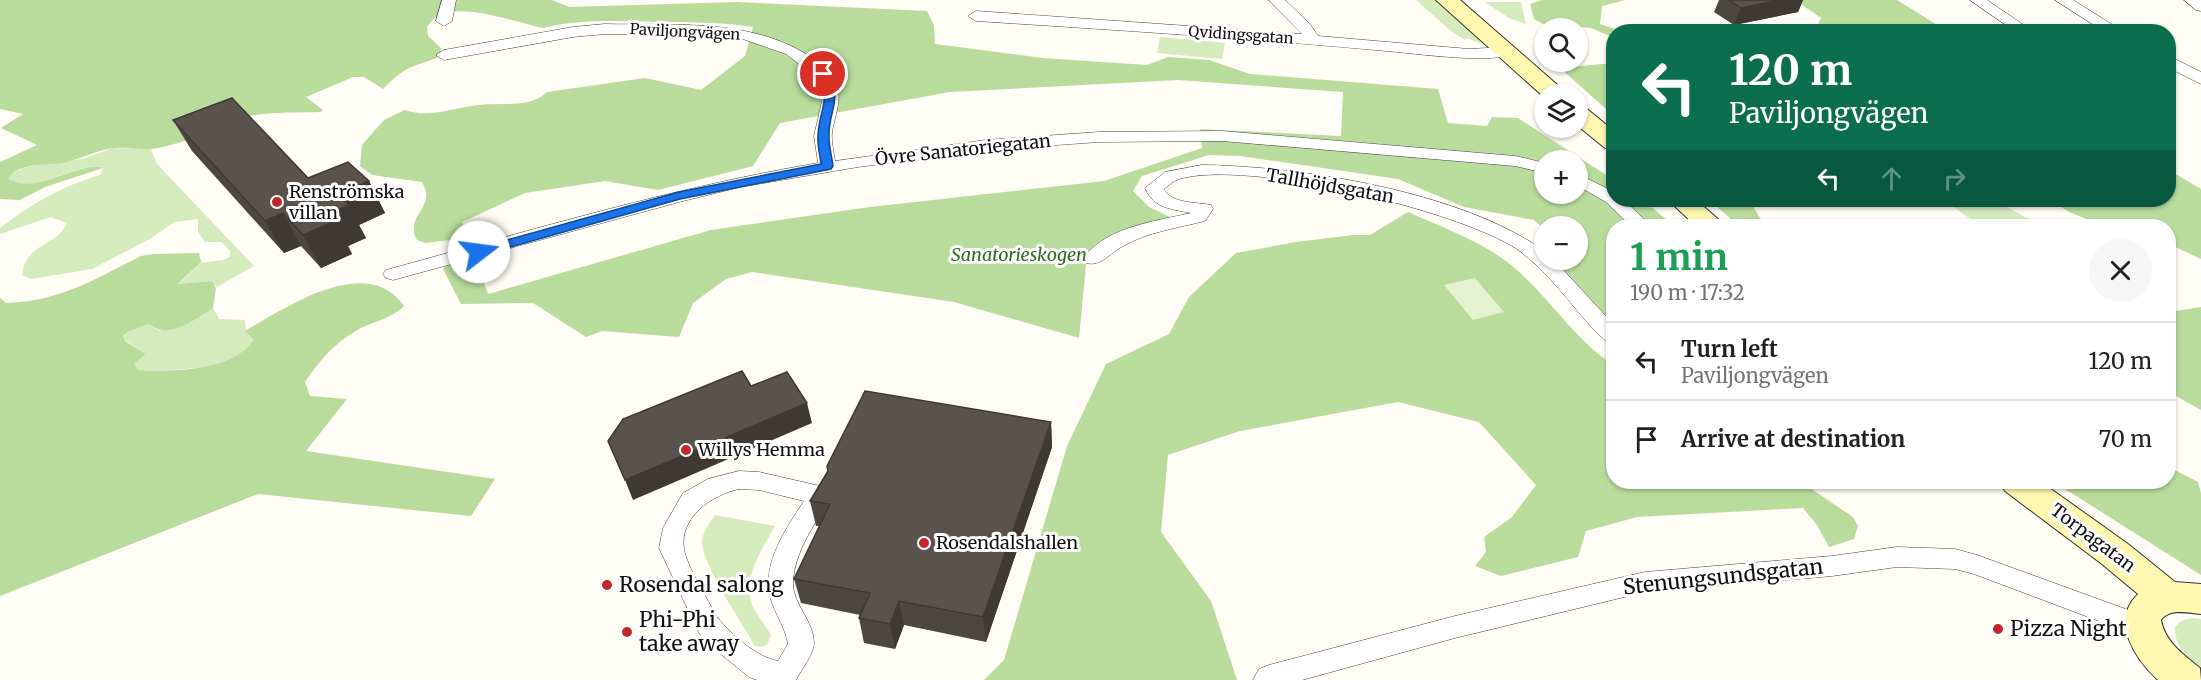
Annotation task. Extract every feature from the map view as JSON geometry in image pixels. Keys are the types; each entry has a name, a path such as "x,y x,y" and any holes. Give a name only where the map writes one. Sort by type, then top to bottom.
{"street":[{"path":"444,21 449,0"},
{"path":"1276,0 1305,27 1314,41"},
{"path":"1447,0 1543,84"},
{"path":"1977,0 2014,24"},
{"path":"2062,0 2103,24"},
{"path":"2191,0 2201,7"},
{"name":"Qvidingsgatan","path":"976,16 1469,54 1506,52"},
{"name":"Paviljongvägen","path":"444,56 573,32 605,29 717,31 742,34 792,51 823,74 830,85 831,97 823,136 827,166"},
{"path":"2176,65 2201,80"},
{"path":"1588,122 1606,137"},
{"name":"Övre Sanatoriegatan","path":"393,274 679,196 827,166 986,145 1099,137 1169,135 1257,138 1515,161 1534,165"},
{"name":"Tallhöjdsgatan","path":"1093,259 1108,245 1120,238 1198,217 1203,213 1204,209 1171,204 1158,197 1154,188 1170,175 1207,170 1287,174 1434,207 1507,236 1527,247 1606,329"},
{"path":"1588,185 1606,195"},
{"path":"1622,207 1635,219"},
{"path":"1689,207 1704,219"},
{"path":"739,480 759,481 820,495 803,522 781,571 780,586 783,598 797,622 801,645 786,677 759,669 716,635 708,625 676,562 671,548 677,522 691,500 716,485 739,480"},
{"name":"Torpagatan","path":"2027,489 2115,554 2184,598"},
{"name":"Stenungsundsgatan","path":"1267,680 1269,677 1455,627 1645,582 1832,566 1897,557 1949,558 1977,565 2144,627"},
{"path":"2184,598 2155,601 2146,608 2143,619 2148,638 2156,653 2186,680"}],"green space":[{"name":"Sanatorieskogen","path":"0,0 552,0 569,7 737,2 927,11 934,25 935,44 1043,58 1147,65 1168,57 1209,60 1250,74 1438,89 1448,123 1487,126 1492,117 1518,118 1534,128 1534,138 1549,138 1568,150 1534,150 1534,204 1588,204 1588,163 1606,175 1606,207 1651,207 1666,219 1606,219 1606,318 1565,280 1564,270 1588,270 1588,216 1534,216 1534,220 1464,207 1398,179 1240,156 1209,155 1142,176 1133,191 1149,207 1174,219 1087,255 1079,338 954,302 752,272 726,279 693,303 679,337 602,331 586,337 533,303 461,304 443,269 467,238 426,243 417,240 414,224 426,199 426,191 422,182 372,175 360,166 362,145 384,120 405,110 433,113 470,106 524,103 547,92 645,78 701,90 745,56 753,27 728,24 613,21 570,23 543,28 474,12 447,12 436,17 427,27 428,36 441,48 441,56 405,70 383,89 364,77 353,77 306,97 323,110 320,112 254,115 233,120 182,142 163,147 109,149 67,162 19,169 8,179 19,183 32,183 84,168 103,168 45,187 20,200 0,199 0,162 37,145 1,128 23,114 0,109","holes":["1178,80 1343,92 1341,136 1200,129 1202,148 1104,181 870,207 711,230 488,294 462,222 525,193 605,181 658,190 753,166 780,123 950,92"]},
{"path":"1416,0 1437,0 1484,45 1467,38 1465,40 1452,32"},
{"path":"1542,0 1625,0 1602,6 1600,24 1606,26 1606,35 1588,28 1588,18 1534,19 1530,4"},
{"path":"1795,0 1897,0 1936,24 1818,24 1821,18"},
{"path":"1485,2 1521,2 1526,24 1509,18"},
{"path":"1160,37 1225,43 1222,59 1157,53"},
{"path":"1606,64 1606,109 1588,93 1588,84 1578,84 1564,72 1588,72 1588,65"},
{"path":"113,148 151,149 157,164 254,266 217,287 211,281 179,284 200,263 230,257 230,251 222,242 205,242 198,232 198,219 174,222 150,239 92,269 31,279 22,275 29,256 56,237 67,223 51,217 0,234 0,228 47,197 100,175 103,168 95,166 84,168 32,183 19,183 7,179 13,173 32,166 85,158"},
{"path":"2176,174 2201,189 2201,259 2176,247 2176,219 2086,219 2061,207 2176,207"},
{"path":"1717,207 1753,207 1761,219 1731,219"},
{"path":"1954,207 2007,207 2032,219 1970,219"},
{"path":"1408,212 1466,237 1493,252 1518,271 1576,333 1606,359 1606,489 1811,489 1853,517 1858,526 1854,539 1829,547 1817,525 1803,508 1637,517 1586,531 1578,557 1501,576 1475,566 1486,552 1484,537 1512,517 1536,485 1479,422 1398,402 1240,431 1168,455 1161,532 1211,601 1237,680 984,680 1004,660 1067,446 1106,364 1169,334 1189,297 1236,253 1296,242 1370,235"},
{"path":"199,253 201,262 178,284 212,281 216,288 213,308 175,329 162,330 148,324 123,336 125,341 146,354 134,364 138,370 184,370 217,364 232,358 254,340 245,331 282,310 326,290 348,284 369,284 388,291 404,306 393,315 354,332 339,342 321,360 305,382 310,396 347,399 306,451 495,479 471,516 258,494 0,596 0,298 6,303 60,294 92,281 141,256"},
{"path":"1475,278 1504,312 1473,320 1444,285"},
{"path":"2201,307 2201,410 2176,396 2176,311"},
{"path":"213,308 219,319 245,320 246,331 255,340 232,358 217,363 185,369 138,370 134,364 146,354 125,340 123,337 128,332 148,324 159,330 185,325"},
{"path":"2176,471 2198,482 2201,493 2201,575 2065,489 2176,489"},
{"path":"715,515 775,526 759,555 751,575 750,585 753,607 771,635 767,645 755,646 708,563 702,540"},
{"path":"2191,618 2201,619 2201,667 2182,650 2175,634 2175,627 2181,621"}],"building":[{"path":"1729,0 1780,0 1741,8"},
{"path":"232,98 308,178 348,162 369,181 338,194 349,205 328,214 335,221 303,235 283,213 265,221 173,120"},
{"path":"742,371 751,386 787,372 807,403 625,480 608,441 623,419"},
{"name":"Rosendalshallen","path":"865,391 1051,422 983,617 899,601 890,624 859,618 870,593 794,579 830,504 810,501 828,471 827,466"}],"place":[{"name":"Renströmska villan","path":"277,202"},
{"name":"Willys Hemma","path":"686,450"},
{"name":"Rosendalshallen","path":"924,543"},
{"name":"Rosendal salong","path":"607,585"},
{"name":"Pizza Night","path":"1998,629"},
{"name":"Phi-Phi take away","path":"627,632"}],"route":[{"path":"479,252 679,196 827,166 823,136 831,97 830,85 823,74"}]}
